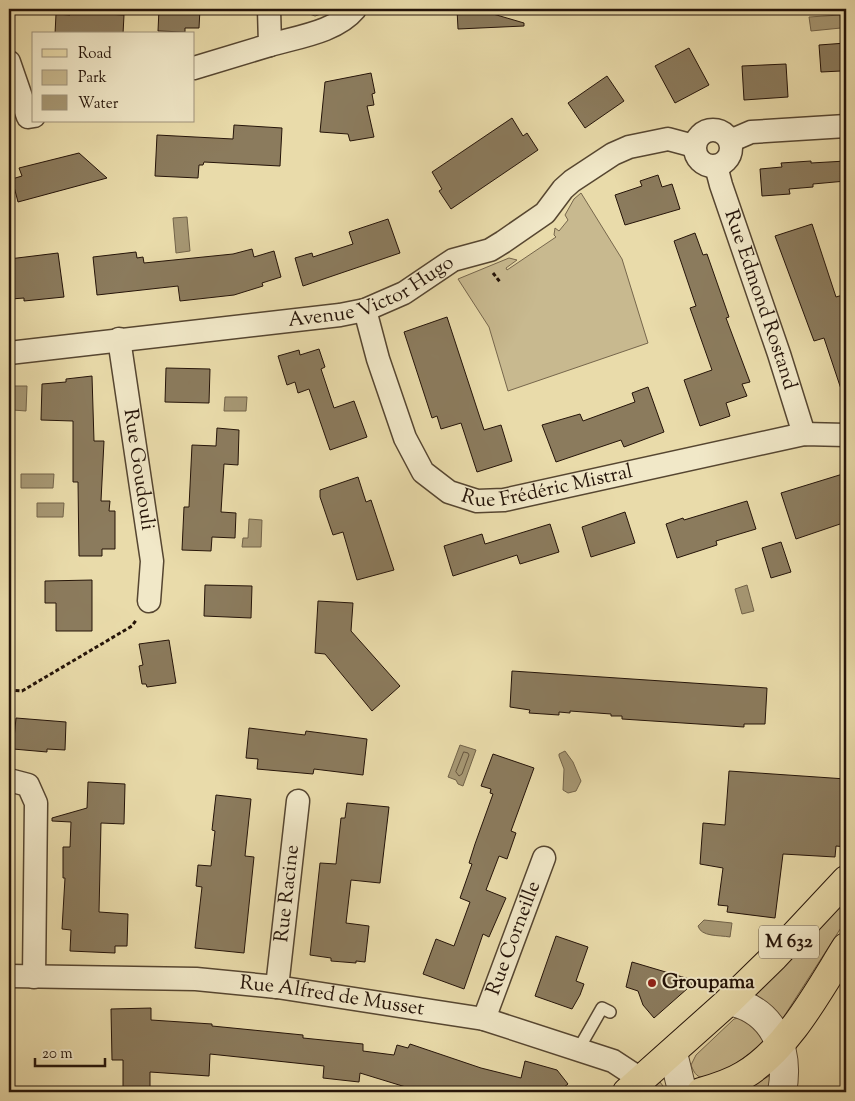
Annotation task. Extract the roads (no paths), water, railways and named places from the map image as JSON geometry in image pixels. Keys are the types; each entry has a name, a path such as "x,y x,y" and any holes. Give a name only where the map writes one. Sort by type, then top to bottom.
{"main road":[{"name":"M 632","path":"634,1086 729,1001 774,957 846,880"},
{"name":"M 632","path":"701,1092 743,1076 762,1062 780,1044 798,1021 846,948"}],"street":[{"path":"269,9 270,45"},
{"path":"195,68 334,26 349,16 355,9"},
{"path":"9,62 23,118"},
{"path":"730,141 750,132 846,126"},
{"path":"715,129 721,131 730,141 731,149 729,156 722,164 716,166 704,164 697,158 694,146 697,138 706,130 715,129"},
{"name":"Avenue Victor Hugo","path":"9,353 340,315 365,310 404,293 453,260 490,250 503,242 545,213 563,189 572,181 613,154 629,147 668,139 694,146"},
{"name":"Rue Edmond Rostand","path":"716,166 804,434"},
{"name":"Rue Frédéric Mistral","path":"365,310 378,359 405,438 423,472 450,492 478,501 504,500 804,434 846,435"},
{"name":"Rue Goudouli","path":"119,339 152,561 149,601"},
{"path":"9,780 28,785 36,803 34,977"},
{"name":"Rue Racine","path":"277,987 298,801"},
{"name":"Rue Corneille","path":"484,1019 544,858"},
{"name":"Rue Alfred de Musset","path":"9,976 196,979 277,987 484,1019 613,1061 634,1086"},
{"path":"729,1001 754,1009 768,1023 780,1044 785,1075 782,1092"},
{"path":"673,1052 681,1086 685,1092"}],"lane":[{"path":"578,1050 602,1008 610,1012"}],"water":[{"path":"840,15 841,28 811,31 809,17"},
{"path":"187,217 190,251 176,253 173,218"},
{"path":"14,386 27,386 26,411 13,410"},
{"path":"225,397 247,397 246,411 224,411"},
{"path":"21,474 54,474 53,488 21,488"},
{"path":"37,503 64,503 63,517 37,517"},
{"path":"249,519 262,520 261,547 242,547 243,538 248,538"},
{"path":"747,585 754,611 742,614 735,589"},
{"path":"460,745 476,750 463,786 458,784 456,780 448,777"},
{"path":"565,751 573,762 581,781 576,791 568,793 563,790 564,769 559,756 559,754"},
{"path":"704,920 732,923 730,937 703,932 698,926"}],"place":[{"name":"Groupama","path":"652,983"}]}
